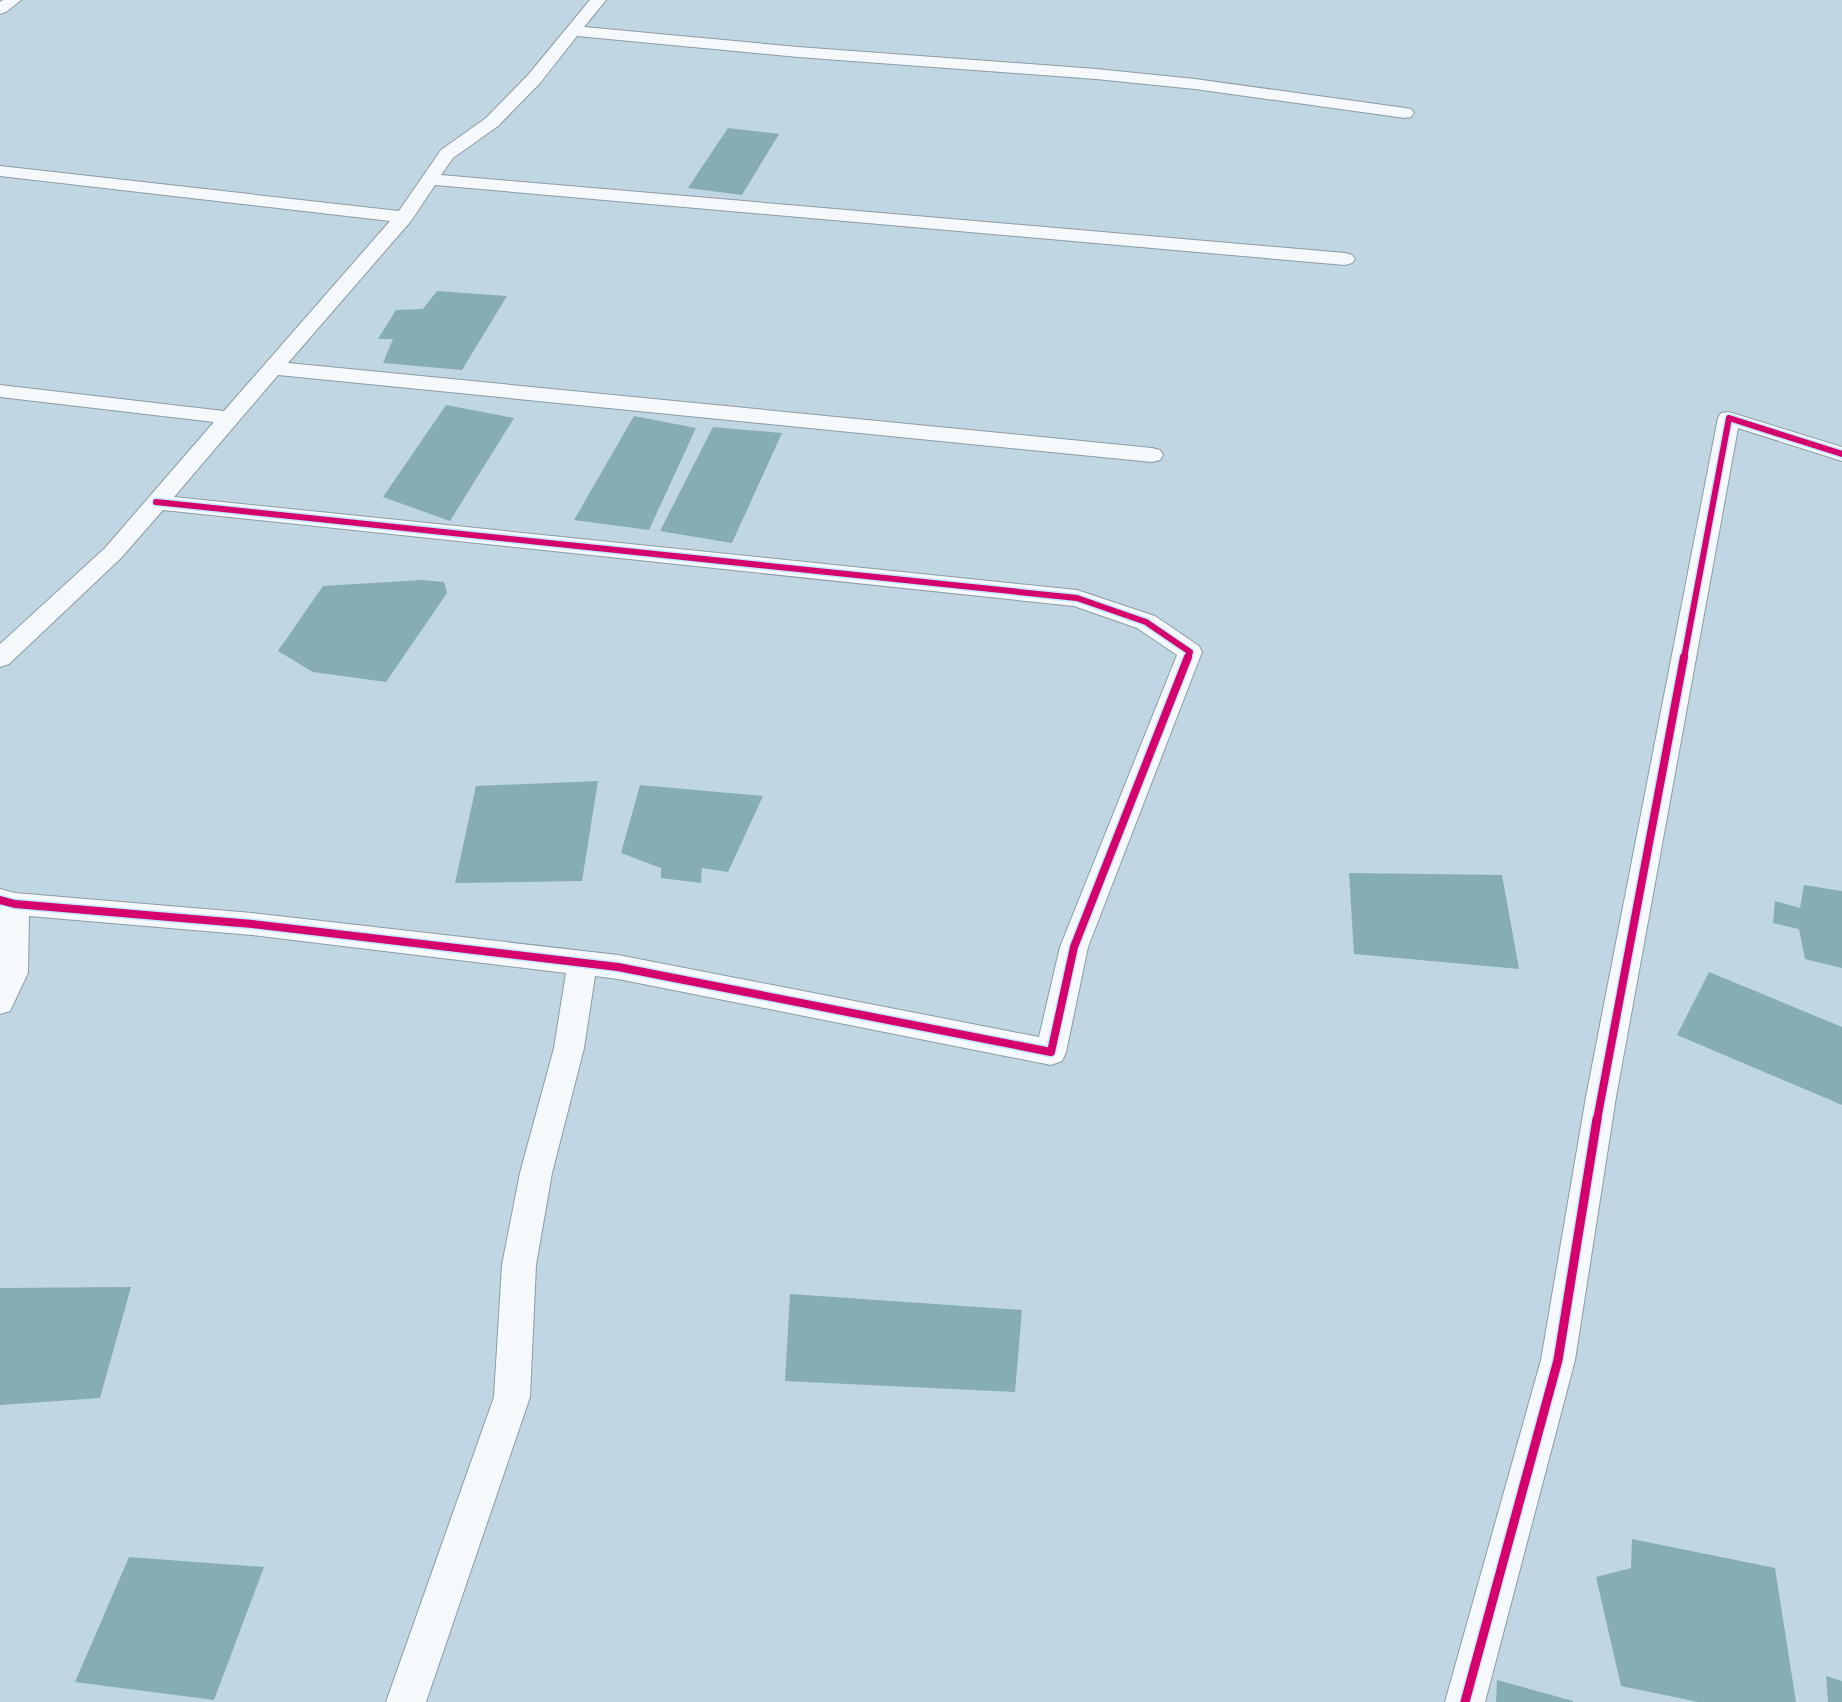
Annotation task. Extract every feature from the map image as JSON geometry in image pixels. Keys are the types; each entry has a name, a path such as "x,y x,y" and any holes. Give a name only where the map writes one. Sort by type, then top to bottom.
{"street":[{"path":"0,9 13,0"},
{"path":"0,658 113,552 404,217 447,154 492,122 534,79 598,0"},
{"path":"573,31 817,53 1096,74 1195,84 1405,113"},
{"path":"0,171 404,217"},
{"path":"429,179 1345,259"},
{"path":"274,368 1152,455"},
{"path":"0,390 231,418"},
{"path":"1465,1702 1558,1360 1601,1096 1729,418 1842,454"},
{"path":"0,1002 13,973 7,902 252,924 618,967 1051,1052 1074,947 1190,652 1146,622 1077,598 156,502"},
{"path":"406,1702 512,1396 519,1265 536,1173 569,1048 582,962"}],"building":[{"path":"728,128 779,134 742,195 688,188"},
{"path":"437,291 507,296 462,370 383,363 393,339 378,339 396,310 423,309"},
{"path":"446,405 514,418 450,521 383,497"},
{"path":"634,416 696,428 649,530 574,520"},
{"path":"713,427 782,433 732,543 660,531"},
{"path":"422,580 444,582 447,593 386,682 313,672 278,651 323,586"},
{"path":"598,781 582,881 455,883 476,786"},
{"path":"640,785 763,796 728,872 702,868 701,883 661,878 661,868 621,853"},
{"path":"1349,873 1502,875 1519,969 1354,954"},
{"path":"1804,885 1842,891 1842,968 1805,959 1799,929 1773,923 1775,901 1800,908"},
{"path":"1709,972 1842,1027 1842,1105 1677,1035"},
{"path":"131,1287 100,1398 0,1405 0,1288"},
{"path":"790,1294 1022,1310 1015,1392 785,1381"},
{"path":"1632,1539 1775,1568 1796,1702 1698,1702 1621,1686 1596,1577 1631,1568"},
{"path":"129,1557 264,1567 214,1700 75,1682"},
{"path":"1826,1676 1842,1681 1842,1702 1828,1702"},
{"path":"1497,1680 1573,1701 1573,1702 1496,1702"}],"cycle path":[{"path":"1465,1702 1558,1360 1601,1097 1729,418 1842,454"},
{"path":"0,900 15,904 252,924 618,967 1051,1052 1074,947 1190,652 1146,622 1077,598 156,502"}]}
